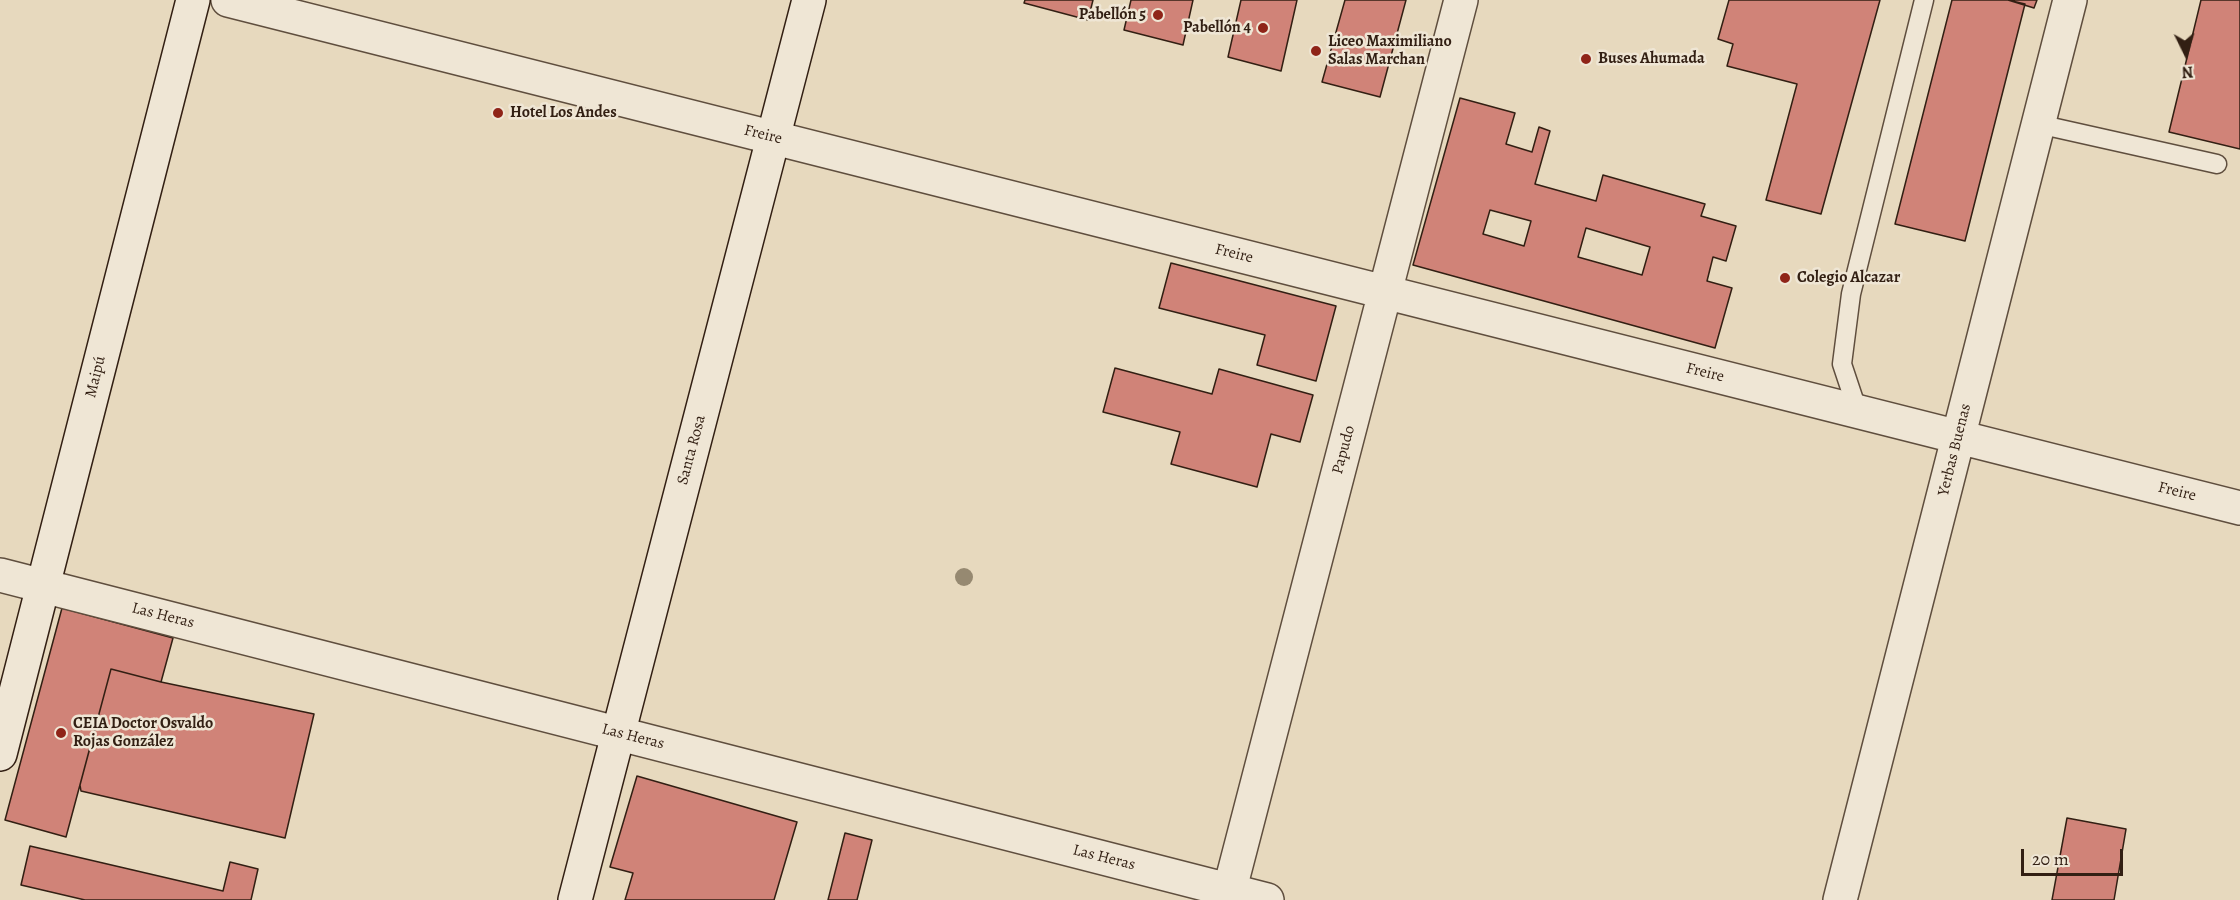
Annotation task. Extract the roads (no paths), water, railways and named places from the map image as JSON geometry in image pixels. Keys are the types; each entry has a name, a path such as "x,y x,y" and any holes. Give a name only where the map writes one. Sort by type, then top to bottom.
{"street":[{"name":"Maipú","path":"0,754 193,0"},
{"name":"Freire","path":"228,0 2240,508"},
{"name":"Santa Rosa","path":"575,900 809,0"},
{"name":"Papudo","path":"1228,895 1461,0"},
{"name":"Yerbas Buenas","path":"1840,900 2070,0"},
{"name":"Las Heras","path":"0,575 618,733 1228,895 1267,900"}],"lane":[{"path":"1858,412 1842,364 1851,294 1924,0"},
{"path":"2038,124 2217,164"}],"place":[{"name":"Pabellón 5","path":"1158,15"},
{"name":"Pabellón 4","path":"1263,28"},
{"name":"Liceo Maximiliano Salas Marchan","path":"1316,51"},
{"name":"Buses Ahumada","path":"1586,59"},
{"name":"Hotel Los Andes","path":"498,113"},
{"name":"Colegio Alcazar","path":"1785,278"},
{"name":"CEIA Doctor Osvaldo Rojas González","path":"61,733"}]}
